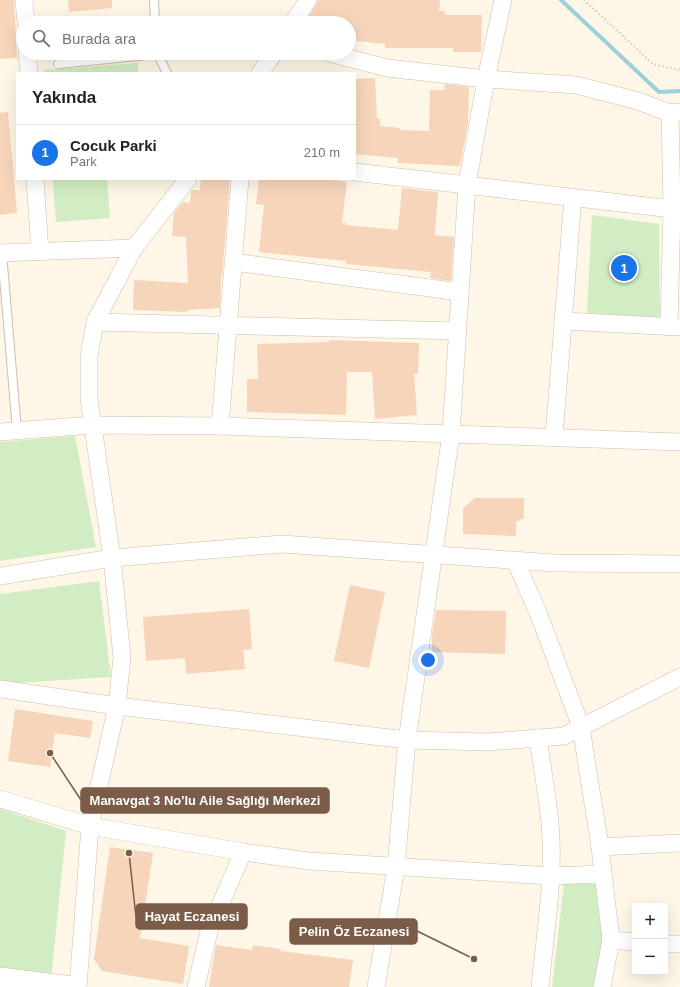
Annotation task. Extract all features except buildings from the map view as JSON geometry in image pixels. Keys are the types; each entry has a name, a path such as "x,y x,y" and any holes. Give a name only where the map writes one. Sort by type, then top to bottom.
{"street":[{"path":"24,0 25,16"},
{"path":"298,16 308,0"},
{"path":"376,987 396,867 407,740 451,434 467,185 486,79 503,0"},
{"path":"28,60 29,72"},
{"path":"261,72 269,60"},
{"path":"356,60 387,68 486,79 576,85 638,101 675,113 672,209 675,327 563,321"},
{"path":"356,172 672,209"},
{"path":"35,180 40,252"},
{"path":"78,987 90,826 117,706 122,657 112,558 89,399 89,356 95,322 134,248 187,180"},
{"path":"220,426 240,180"},
{"path":"554,437 573,198"},
{"path":"1,253 134,248"},
{"path":"233,262 460,292"},
{"path":"95,322 458,331"},
{"path":"0,432 93,425 220,426 680,442"},
{"path":"0,576 112,558 282,544 554,562 680,564"},
{"path":"515,560 539,615 581,727 600,847 611,940 602,987"},
{"path":"0,689 117,706 407,740 488,742 564,736 680,676"},
{"path":"538,738 550,823 550,876 540,987"},
{"path":"0,799 90,826 243,852 309,861 550,876 603,874"},
{"path":"600,847 680,843"},
{"path":"196,987 209,932 243,852"},
{"path":"611,940 632,942"},
{"path":"668,944 680,944"},
{"path":"0,978 72,987"}],"lane":[{"path":"154,0 155,16"},
{"path":"58,64 94,60"},
{"path":"160,60 166,72"},
{"path":"1,253 18,431"}],"path":[{"path":"584,0 653,64 680,70"}],"green space":[{"path":"138,63 138,72 44,72 44,70"},
{"path":"53,180 107,180 110,218 56,222"},
{"path":"592,215 659,224 660,319 587,313"},
{"path":"75,436 96,547 0,561 0,442"},
{"path":"99,581 111,677 0,684 0,594"},
{"path":"0,809 66,831 51,980 0,972"},
{"path":"564,884 598,884 611,940 602,987 552,987"}],"waterway":[{"path":"561,0 659,92 680,91"}],"place":[{"name":"Cocuk Parki","path":"624,268"},
{"name":"Manavgat 3 No'lu Aile Sağlığı Merkezi","path":"50,753"},
{"name":"Hayat Eczanesi","path":"129,853"},
{"name":"Pelin Öz Eczanesi","path":"474,959"}]}
